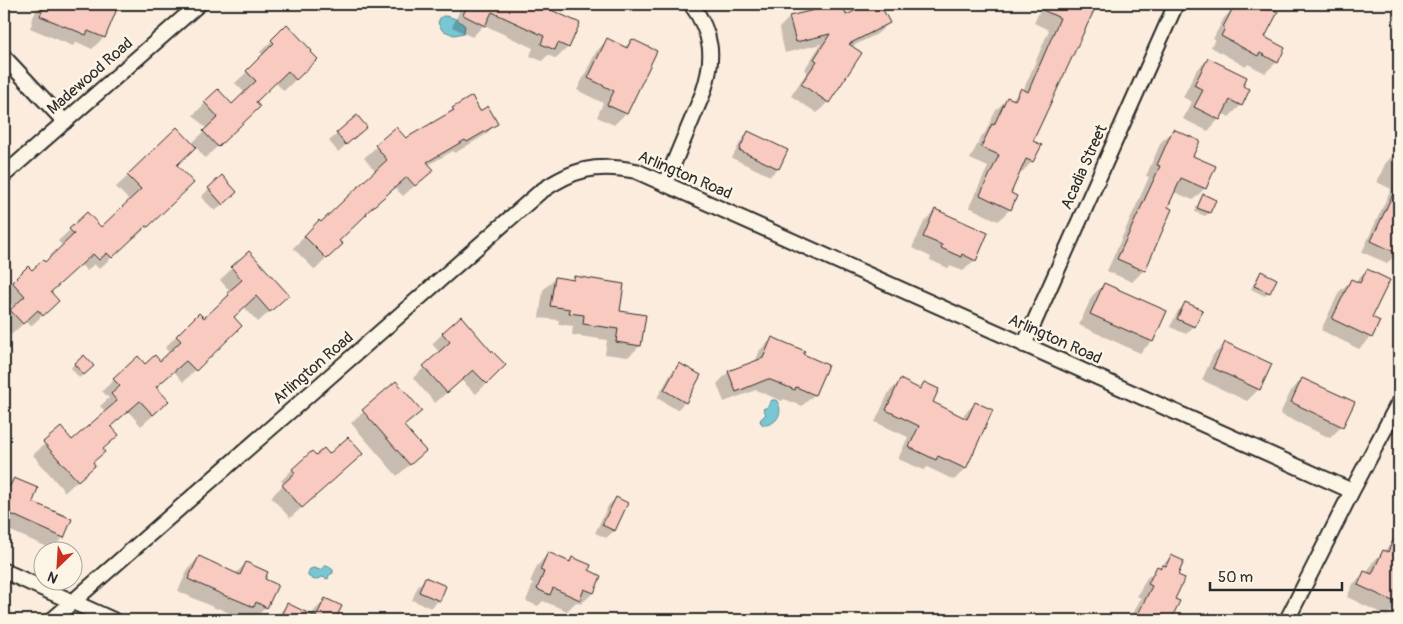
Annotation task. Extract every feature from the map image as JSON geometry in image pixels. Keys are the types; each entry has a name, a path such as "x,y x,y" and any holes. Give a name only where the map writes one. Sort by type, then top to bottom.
{"street":[{"name":"Madewood Road","path":"4,176 199,4"},
{"path":"665,184 703,93 711,62 710,44 706,28 691,4"},
{"name":"Acadia Street","path":"1024,345 1176,4"},
{"path":"4,57 65,122"},
{"name":"Arlington Road","path":"52,620 540,192 572,173 589,169 621,168 636,171 1352,491"},
{"path":"1287,620 1399,402"},
{"path":"4,571 113,620"}],"water":[{"path":"443,16 461,22 465,26 464,33 454,35 442,30 438,23"},
{"path":"772,400 776,400 779,404 780,413 773,423 764,425 760,420 766,414 763,409 768,407"},
{"path":"324,566 328,566 333,570 328,579 322,577 314,580 308,576 310,569 320,570"}],"building":[{"path":"45,4 119,4 105,38 88,31 86,35 40,16"},
{"path":"468,4 538,4 580,23 569,48 558,43 555,50 541,44 544,36 492,12 485,26 463,15"},
{"path":"843,4 846,15 869,4 880,4 890,23 849,44 862,53 829,103 801,84 817,61 814,59 830,34 796,42 789,16"},
{"path":"1030,4 1097,4 1033,141 1042,145 1033,162 1026,159 1011,193 1017,196 1011,210 980,195 999,155 981,147 1007,97 1015,100 1021,88 1028,92 1060,18"},
{"path":"1235,4 1261,4 1278,12 1265,37 1285,48 1278,63 1260,53 1258,56 1221,36 1225,28 1223,27"},
{"path":"287,24 318,59 296,80 288,71 256,102 260,107 218,147 203,131 218,117 204,102 218,89 232,104 256,81 246,71 274,43 271,40"},
{"path":"607,38 627,48 632,39 657,51 627,114 607,105 614,91 588,78"},
{"path":"1208,58 1247,77 1243,86 1250,89 1242,106 1230,100 1220,120 1194,107 1203,90 1194,85"},
{"path":"472,96 480,111 488,106 498,124 427,162 434,170 415,186 407,177 366,213 339,241 343,244 327,259 304,236 319,220 321,222 387,160 375,145 396,127 406,138 454,110 452,108"},
{"path":"357,115 367,127 346,145 336,133"},
{"path":"177,127 196,147 177,165 194,183 112,258 107,253 99,260 93,254 51,292 59,301 43,316 38,310 23,324 10,310 25,296 12,282 28,266 32,270 43,260 45,262 74,234 69,229 87,212 101,227 141,189 127,175"},
{"path":"1173,129 1200,141 1193,156 1216,166 1206,189 1181,178 1168,207 1172,209 1145,271 1117,259 1160,166 1157,165"},
{"path":"748,131 788,150 779,169 739,150"},
{"path":"222,175 237,192 223,205 208,188"},
{"path":"1399,181 1399,254 1371,241"},
{"path":"1203,194 1216,200 1210,213 1197,208"},
{"path":"935,209 988,233 976,261 962,254 961,257 941,248 942,245 923,237"},
{"path":"249,251 289,295 270,312 256,296 234,317 242,326 196,371 186,361 156,387 169,401 153,415 140,401 111,426 119,435 103,449 105,452 93,462 95,466 78,481 43,442 61,427 72,440 117,401 111,394 120,386 113,379 138,356 145,364 155,355 160,361 181,341 176,336 199,313 204,318 242,280 231,267"},
{"path":"1367,269 1390,280 1372,317 1380,321 1372,338 1332,319 1351,279 1360,283"},
{"path":"1261,271 1277,279 1270,293 1254,286"},
{"path":"574,276 624,284 620,311 646,315 641,346 616,342 618,329 583,324 584,315 569,313 570,309 550,306 555,277 574,280"},
{"path":"1104,283 1167,311 1153,342 1090,314"},
{"path":"1185,302 1203,310 1195,327 1177,319"},
{"path":"461,316 492,352 506,365 487,384 473,370 447,393 423,366 450,342 442,333"},
{"path":"772,337 805,351 803,354 828,365 815,395 796,387 795,390 768,379 736,392 728,371 763,358"},
{"path":"1225,342 1272,364 1260,390 1213,368"},
{"path":"84,355 94,366 84,375 74,364"},
{"path":"679,363 701,375 686,403 664,390"},
{"path":"1302,378 1355,402 1343,427 1291,402"},
{"path":"900,379 920,389 924,382 939,389 933,402 967,419 975,402 993,410 966,469 938,456 936,460 909,447 919,426 886,410"},
{"path":"396,381 422,411 404,426 426,451 410,465 362,410"},
{"path":"348,437 363,454 302,508 282,485 295,473 292,469 312,451 316,455 324,448 329,454"},
{"path":"14,478 38,488 33,502 72,519 64,538 4,511 4,483 10,486"},
{"path":"616,497 628,503 615,531 602,525"},
{"path":"1399,526 1399,604 1358,585 1364,571 1372,574 1383,550 1388,552"},
{"path":"548,552 570,562 572,557 591,565 589,570 601,576 594,593 584,589 580,600 553,588 550,595 537,589 544,572 540,570"},
{"path":"1171,555 1184,561 1178,575 1185,578 1175,599 1180,601 1171,619 1163,615 1161,620 1135,620 1152,586 1148,584 1157,566 1161,568 1162,565 1166,566"},
{"path":"199,556 240,575 246,562 268,572 265,579 278,585 267,608 256,602 254,607 188,579"},
{"path":"425,577 446,586 440,601 419,592"},
{"path":"325,598 342,606 335,620 279,620 287,603 316,617"}]}
